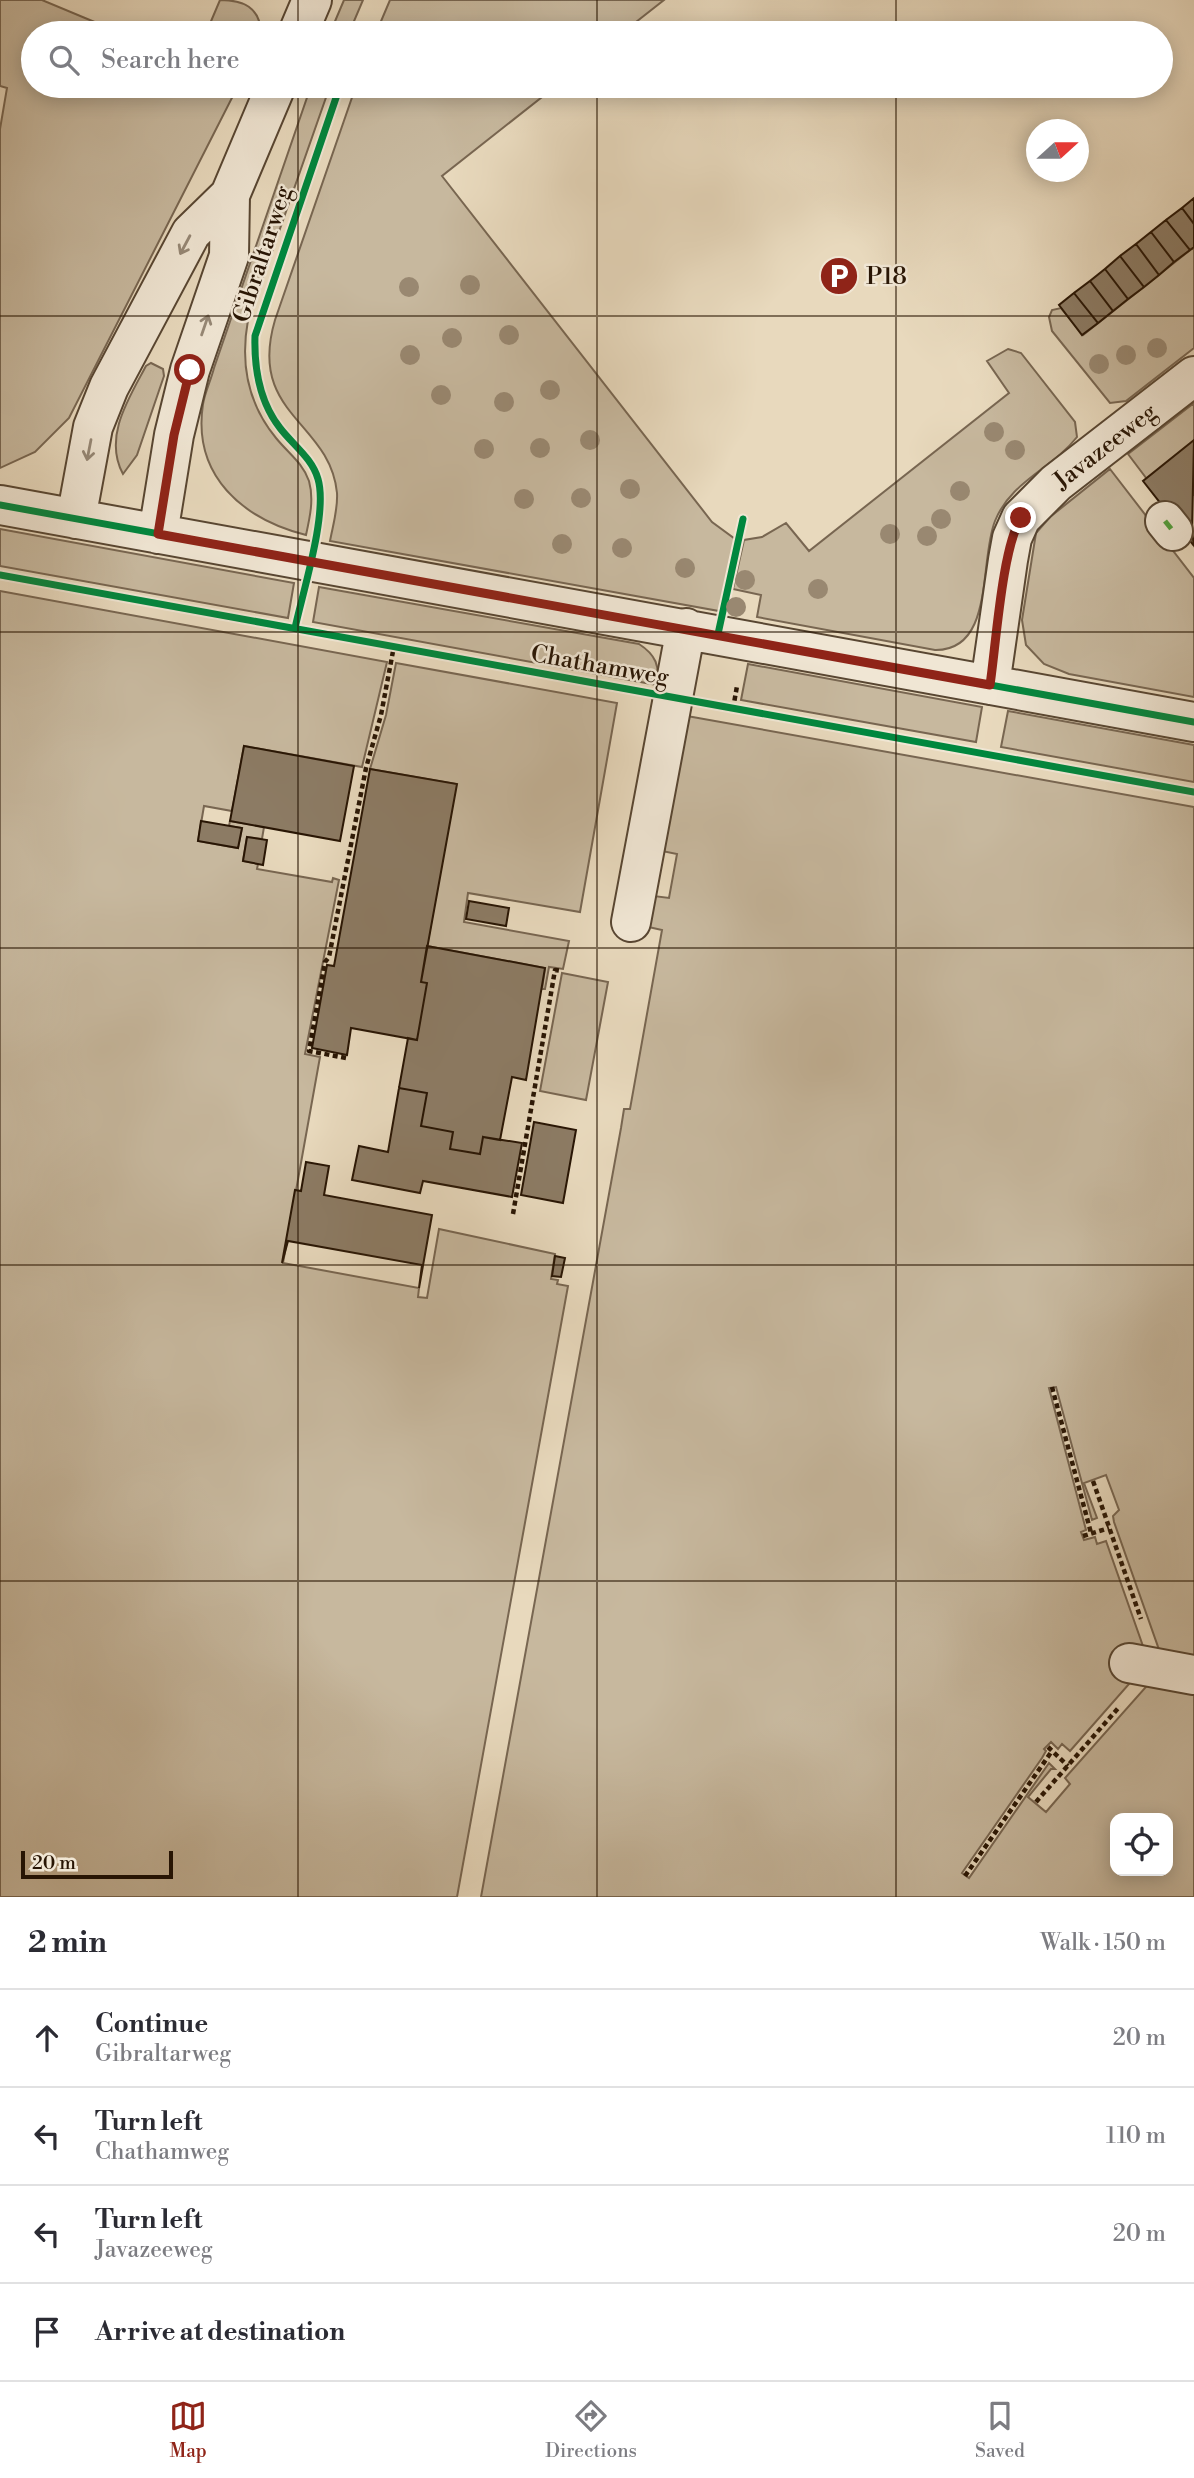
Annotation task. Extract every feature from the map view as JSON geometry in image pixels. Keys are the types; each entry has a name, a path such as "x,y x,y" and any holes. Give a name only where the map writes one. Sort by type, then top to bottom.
{"street":[{"name":"Gibraltarweg","path":"158,534 174,435 186,383 229,256 230,195 271,98"},
{"name":"Gibraltarweg","path":"76,519 93,427 109,387 191,233 230,195"},
{"name":"Javazeeweg","path":"990,685 1012,538 1021,518 1056,483 1194,376"},
{"name":"Chathamweg","path":"0,505 1194,722"},
{"path":"631,922 686,628"},
{"path":"1129,1663 1194,1675"}],"path":[{"path":"381,644 407,649"},
{"path":"346,1058 309,1051 325,962 329,957 366,768 381,715 394,646"},
{"path":"513,1214 555,970 562,971"},
{"path":"1052,1387 1091,1533"},
{"path":"1083,1536 1109,1528"},
{"path":"965,1876 1050,1749 1068,1766"}],"shaded area":[{"path":"0,0 42,0 92,21 21,21 21,98 232,98 69,418 35,452 0,468 0,129 7,88 0,86"},
{"path":"220,0 249,7 259,21 211,21"},
{"path":"344,0 363,0 354,21 335,21"},
{"path":"390,0 664,0 637,21 381,21"},
{"path":"307,98 326,98 248,320 245,352 248,383 259,411 266,425 295,458 309,481 311,501 306,535 283,528 243,506 214,473 206,453 202,430 203,404"},
{"path":"352,98 541,98 442,176 712,522 735,539 719,611 330,541 337,493 331,469 320,449 280,398 272,377 269,352 275,320"},
{"path":"1194,247 1194,348 1126,401 1110,403 1052,331 1049,317 1052,310 1061,308 1083,335"},
{"path":"1008,349 1021,353 1075,422 1077,437 1056,458 1021,485 1002,507 990,538 982,600 976,620 967,636 954,646 935,650 757,617 761,595 733,589 744,540 762,537 786,523 809,551 1009,393 987,361"},
{"path":"151,363 163,369 164,376 137,455 123,474 116,446 117,432 132,391 146,366"},
{"path":"1194,403 1194,495 1162,499 1128,454"},
{"path":"1110,469 1194,578 1194,697 1069,674 1044,664 1026,645 1022,620 1036,533 1050,517"},
{"path":"0,529 294,583 288,618 0,566"},
{"path":"319,587 639,644 656,662 657,685 313,622"},
{"path":"0,591 387,662 362,767 244,746 232,811 204,806 198,841 238,848 242,828 229,826 230,821 264,827 262,839 247,837 243,861 258,864 257,869 332,882 333,878 339,880 305,1054 320,1057 283,1263 419,1288 418,1297 427,1298 439,1229 555,1254 551,1279 558,1280 557,1284 568,1286 457,1897 0,1897"},
{"path":"396,663 617,703 580,912 468,893 464,922 569,941 563,969 549,967 545,989 542,989 545,968 427,946 456,784 370,769 386,715"},
{"path":"748,664 982,707 976,742 741,700"},
{"path":"1008,711 1194,745 1194,782 1001,747"},
{"path":"687,716 1194,807 1194,1664 1162,1658 1114,1522 1113,1516 1119,1510 1106,1475 1084,1483 1097,1518 1092,1520 1056,1387 1049,1388 1086,1530 1081,1532 1084,1540 1095,1537 1097,1544 1106,1541 1144,1649 1129,1684 1070,1751 1062,1744 1058,1749 1051,1742 1044,1749 1046,1751 1042,1758 962,1873 969,1878 1049,1763 1055,1769 1051,1769 1028,1797 1046,1812 1070,1784 1065,1778 1152,1680 1194,1688 1194,1897 481,1897 624,1109 630,1109 662,930 644,926 654,896 669,898 677,854 662,851"},
{"path":"562,973 608,982 586,1100 540,1091"}],"building":[{"path":"1194,198 1194,224 1182,208"},
{"path":"1182,208 1194,224 1194,247 1190,250 1166,220"},
{"path":"1166,220 1190,250 1174,262 1151,232"},
{"path":"1151,232 1174,262 1159,275 1136,244"},
{"path":"1136,244 1159,275 1144,287 1120,256"},
{"path":"1120,256 1144,287 1128,299 1105,269"},
{"path":"1105,269 1128,299 1113,311 1090,281"},
{"path":"1090,281 1113,311 1098,323 1074,293"},
{"path":"1074,293 1098,323 1082,335 1059,305"},
{"path":"1194,440 1192,531 1194,546 1143,481"},
{"path":"244,746 354,766 340,841 230,821"},
{"path":"370,769 457,784 421,982 427,983 417,1040 351,1028 347,1055 312,1048 327,965 334,966"},
{"path":"201,821 242,828 238,848 198,841"},
{"path":"247,837 267,840 263,865 243,861"},
{"path":"469,901 509,908 506,926 466,919"},
{"path":"427,946 545,968 526,1080 512,1077 500,1140 483,1137 480,1154 450,1149 453,1132 421,1126 427,1093 399,1088 408,1038 417,1040 427,983 421,982"},
{"path":"399,1088 427,1093 421,1126 453,1132 450,1149 480,1154 483,1137 522,1143 512,1197 423,1181 420,1193 352,1180 359,1146 388,1152"},
{"path":"534,1122 576,1130 563,1203 521,1195"},
{"path":"306,1162 329,1166 324,1195 432,1215 419,1288 422,1265 288,1241 282,1263 295,1190 301,1191"},
{"path":"555,1256 565,1258 561,1277 552,1276"}],"marked path":[{"path":"1165,521 1173,531"}],"cycle path":[{"path":"295,628 317,531 320,511 318,479 302,452 280,428 267,407 259,384 255,336 336,98"},
{"path":"0,505 1194,722"},
{"path":"718,634 743,519"},
{"path":"0,575 1194,792"}],"place":[{"name":"P18","path":"839,276"}],"route":[{"path":"190,370 174,435 158,534 990,685 1012,538 1021,518"}]}
